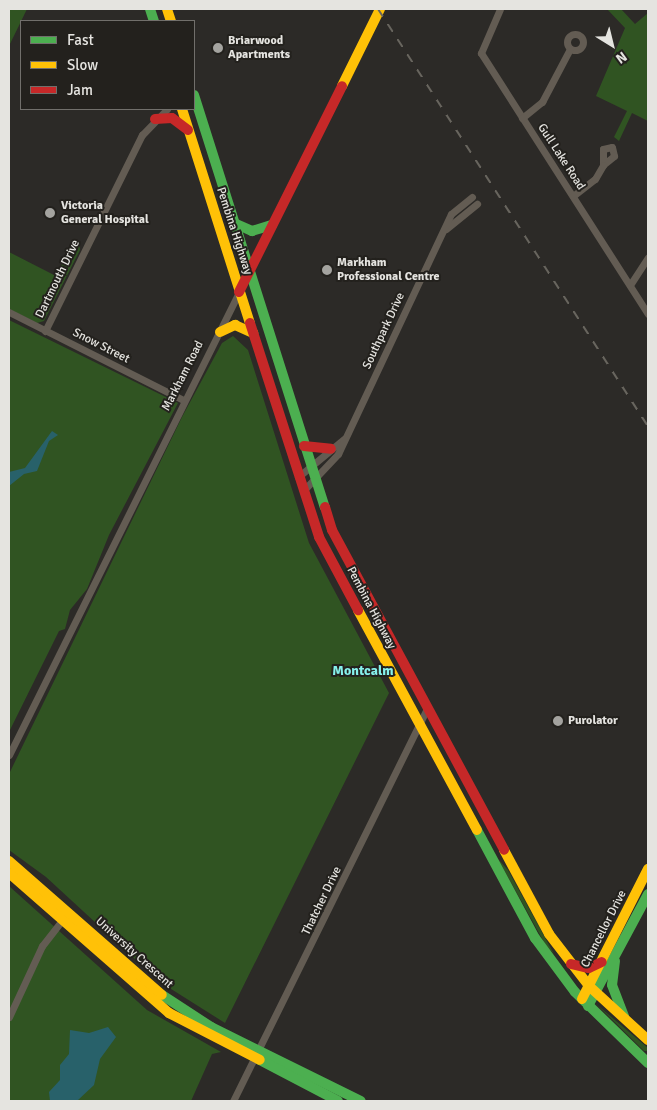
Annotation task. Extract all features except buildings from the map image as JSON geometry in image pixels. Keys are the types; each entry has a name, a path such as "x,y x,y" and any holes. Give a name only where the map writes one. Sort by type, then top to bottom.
{"main road":[{"name":"Markham Road","path":"239,292 380,9"},
{"name":"Pembina Highway","path":"195,100 313,479 332,530 545,927 570,963 592,989 648,1040"},
{"path":"155,118 161,110"},
{"name":"Pembina Highway","path":"182,110 298,477 319,537 530,930 585,1002 648,1063"},
{"path":"155,118 172,118 189,131"},
{"path":"234,223 252,231 272,225"},
{"path":"220,332 235,325 253,333"},
{"path":"304,446 331,449"},
{"name":"University Crescent","path":"9,861 160,995 257,1055 361,1101"},
{"name":"Chancellor Drive","path":"585,1002 602,962 648,869"},
{"name":"University Crescent","path":"9,872 155,1002 257,1055 338,1101"},
{"name":"Chancellor Drive","path":"592,989 615,961 648,894"},
{"path":"615,961 612,985 625,1021"},
{"path":"570,963 589,968 602,962"}],"street":[{"name":"Gull Lake Road","path":"500,9 481,54 648,314"},
{"path":"522,118 542,102 570,49"},
{"name":"Dartmouth Drive","path":"45,330 142,135 155,118 166,110"},
{"path":"573,196 595,179 603,165"},
{"name":"Southpark Drive","path":"303,491 338,454 455,208 472,197"},
{"name":"Southpark Drive","path":"444,231 477,204"},
{"path":"630,285 648,257"},
{"name":"Markham Road","path":"9,755 239,292"},
{"name":"Snow Street","path":"9,312 184,400"},
{"name":"Southpark Drive","path":"298,477 344,439"},
{"name":"Thatcher Drive","path":"233,1101 421,727 427,708"},
{"path":"9,1017 42,946 63,919"}],"green space":[{"path":"9,9 27,9 20,20 9,46"},
{"path":"607,9 621,9 635,24 648,13 648,121 632,113 619,141 614,137 627,111 596,96 625,28"},
{"path":"73,242 79,242 80,250 44,321 37,323 9,309 9,252 56,276"},
{"path":"9,320 178,403 109,535 87,589 70,610 65,629 59,631 9,732"},
{"path":"233,336 248,350 309,543 389,693 225,1023 160,982 46,877 9,850 9,774 182,417 222,343"},
{"path":"498,859 508,870 554,954 545,944"},
{"path":"9,886 147,1010 221,1052 212,1054 191,1101 9,1101"},
{"path":"595,1003 648,1048 648,1051 644,1051"}],"water":[{"path":"52,431 58,435 49,441 37,471 24,474 9,486 9,472 25,468"},
{"path":"108,1027 116,1037 100,1059 94,1085 77,1101 50,1101 49,1092 60,1080 60,1065 69,1054 70,1030 89,1033"}],"railway":[{"path":"378,9 648,427"}],"traffic: fast":[{"path":"150,9 154,20"},
{"path":"195,98 325,507"},
{"path":"234,223 252,231 272,225"},
{"path":"477,830 535,938 575,992 648,1063"},
{"path":"588,1006 648,894"},
{"path":"615,961 612,985 624,1017"},
{"path":"162,995 211,1027 361,1101"},
{"path":"260,1060 338,1101"}],"traffic: slow":[{"path":"167,9 171,20"},
{"path":"342,86 380,9"},
{"path":"182,110 250,323"},
{"path":"220,332 235,325 253,333"},
{"path":"358,610 477,830"},
{"path":"504,850 549,934 589,986 648,1040"},
{"path":"9,861 162,995"},
{"path":"582,999 648,869"},
{"path":"9,873 169,1013 260,1060"}],"traffic: jam":[{"path":"239,292 342,86"},
{"path":"155,119 172,118 188,130"},
{"path":"250,323 319,537 358,610"},
{"path":"304,446 331,449"},
{"path":"325,507 332,530 504,850"},
{"path":"571,964 589,968 602,962"}],"place":[{"name":"Briarwood Apartments","path":"218,48"},
{"name":"Victoria General Hospital","path":"50,213"},
{"name":"Markham Professional Centre","path":"327,270"},
{"name":"Purolator","path":"558,721"}],"district":[{"name":"Montcalm","path":"363,671"}]}
